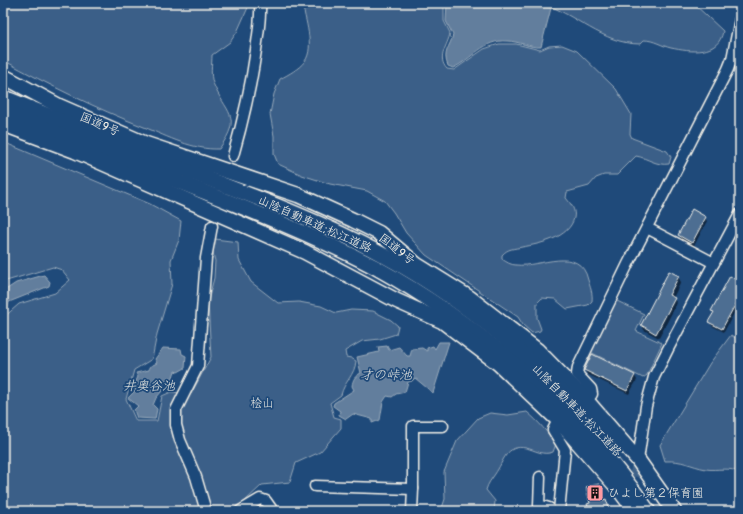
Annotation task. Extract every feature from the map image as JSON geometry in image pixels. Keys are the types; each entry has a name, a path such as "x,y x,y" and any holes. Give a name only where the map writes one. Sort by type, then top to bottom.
{"highway":[{"name":"国道9号","path":"3,76 58,106 138,141 298,194 379,233 417,265 470,298 502,321 537,350 587,401 638,460 674,511"},
{"name":"山陰自動車道;松江道路","path":"3,97 114,149 284,224 376,268 416,292 496,348 532,379 593,442 648,511"},
{"name":"山陰自動車道;松江道路","path":"3,111 288,210 337,231 382,255 430,284 502,337 550,380 621,456 663,511"},
{"path":"3,124 75,151 298,249 397,301 442,321"},
{"path":"114,149 302,205 370,238 417,265"},
{"path":"114,149 282,231 364,274 442,321 499,364 558,420 629,508"}],"street":[{"path":"233,156 244,117 255,58 260,24 260,3"},
{"path":"587,401 592,394 590,389 577,374 578,367 728,69 732,59 740,20"},
{"path":"638,460 646,406 654,377 740,214"},
{"path":"206,511 196,477 180,440 176,426 176,410 198,366 206,258 212,226"},
{"path":"647,228 714,263"},
{"path":"558,420 553,430 564,450 559,511"},
{"path":"412,511 413,426 443,426"},
{"path":"540,478 539,505 552,511"},
{"path":"315,486 412,489"},
{"path":"240,511 260,499 266,501 273,511"}],"green space":[{"path":"3,3 250,3 237,32 230,42 212,55 212,80 230,114 231,121 230,129 219,149 209,149 190,145 126,120 55,87 3,60"},
{"path":"302,3 444,3 444,21 450,33 443,56 444,65 447,69 454,70 484,49 499,44 516,44 540,50 549,46 562,45 577,51 616,89 631,114 630,134 632,138 667,151 671,157 669,164 660,164 636,156 617,175 604,175 596,178 589,186 567,192 566,198 573,207 574,218 566,231 545,242 511,249 502,255 502,259 514,265 525,265 558,260 568,260 577,263 584,269 591,290 592,301 588,305 567,309 555,299 542,298 537,303 537,318 541,329 540,331 532,333 523,325 518,317 426,255 406,233 385,201 367,191 330,184 302,175 278,164 274,154 274,136 270,114 274,94 280,79 300,66 308,55 309,40"},
{"path":"542,3 693,3 723,31 716,45 703,50 695,51 668,47 648,40 644,40 640,44 627,43 601,34 566,14"},
{"name":"桧山","path":"3,142 150,204 181,221 179,240 171,260 172,284 157,334 152,359 134,370 126,399 136,421 157,421 162,396 171,392 191,394 211,357 208,301 214,278 215,261 211,245 215,239 238,242 239,260 251,282 278,303 299,302 321,306 336,313 351,310 373,311 391,320 398,326 396,334 380,339 362,341 345,351 346,357 356,361 354,370 344,386 341,395 330,403 334,417 341,419 341,428 320,452 296,463 290,482 262,485 244,502 252,511 3,511 3,318 19,304 55,293 70,280 62,270 53,267 3,282"},
{"path":"615,300 644,314 636,331 662,343 647,375 643,378 590,352"},
{"path":"731,335 740,341 740,473 728,469 706,469 682,462 665,461 660,445 710,363"},
{"path":"527,412 536,420 556,444 553,452 542,453 519,447 510,451 506,455 486,490 495,501 494,511 441,511 445,499 444,472 457,441 478,418 490,413 508,415"}],"water":[{"path":"447,3 482,3 488,5 531,3 551,8 541,47 511,41 499,41 478,50 453,68 448,66 446,61 446,53 453,35 446,21"},
{"path":"44,275 50,282 49,286 9,302 6,311 3,312 3,289 7,289 16,283"},
{"name":"才の峠池","path":"439,342 449,342 433,393 415,378 408,382 405,392 396,394 392,397 387,396 383,402 380,420 372,423 372,419 353,414 346,419 339,415 340,411 333,406 334,403 354,390 352,386 354,380 361,373 357,357 379,352 378,347 387,346 389,350 399,347 407,356 410,356 412,349 422,348 427,351 427,348 433,346 435,349"},
{"name":"井奥谷池","path":"163,348 181,349 182,354 186,356 185,368 178,372 175,371 172,380 164,382 162,391 156,398 153,405 157,409 155,419 137,418 134,410 138,406 128,398 136,390 133,387 138,377 136,373 149,370 149,367 157,363 155,359"}],"building":[{"path":"692,209 706,217 692,243 678,235"},
{"path":"669,271 679,276 669,295 675,298 656,334 641,325"},
{"path":"730,276 740,282 740,296 722,329 708,322 714,312 711,311"},
{"path":"592,354 635,375 627,391 584,370"},
{"name":"ひよし第２保育園","path":"599,484 603,500 606,499 610,511 589,511 587,504 590,503 586,487"}],"tunnel":[{"path":"631,491 638,460"}],"place":[{"name":"ひよし第２保育園","path":"595,493"}]}
